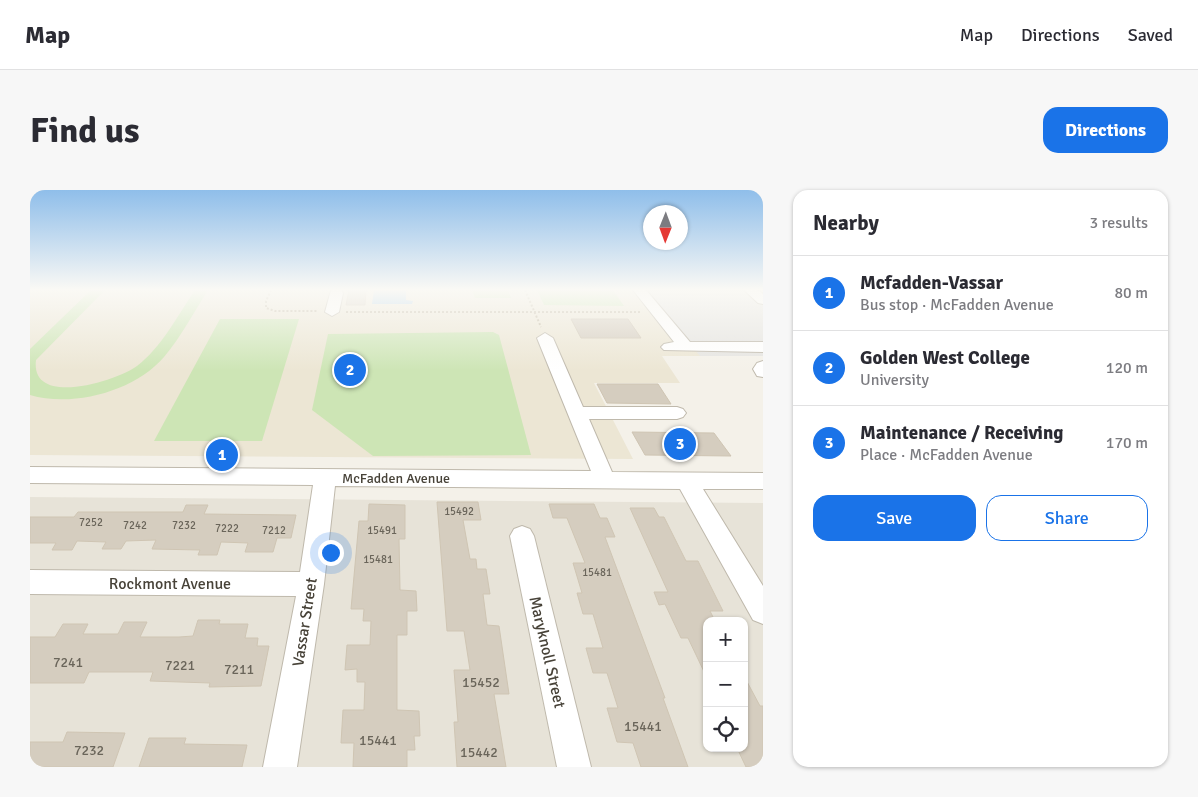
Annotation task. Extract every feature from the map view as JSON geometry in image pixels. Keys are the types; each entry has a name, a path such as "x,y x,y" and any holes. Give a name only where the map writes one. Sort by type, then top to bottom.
{"street":[{"path":"661,317 686,346"},
{"path":"545,338 578,412 605,480"},
{"path":"669,346 763,347"},
{"path":"763,366 761,369 763,372"},
{"path":"578,412 677,413"},
{"name":"McFadden Avenue","path":"30,475 763,481"},
{"name":"Vassar Street","path":"280,767 311,584 325,478"},
{"path":"686,480 763,611"},
{"name":"Maryknoll Street","path":"522,536 574,767"},
{"name":"Rockmont Avenue","path":"30,582 311,584"}],"path":[{"path":"536,317 545,338"}],"shaded area":[{"path":"30,317 763,317 763,356 662,356 680,383 594,383 633,459 30,455"},
{"path":"667,317 763,317 763,356 700,356"},
{"path":"30,497 763,503 763,767 30,767"}],"green space":[{"path":"63,317 78,317 36,360 38,375 47,384 61,387 78,387 113,378 137,366 154,350 178,317 192,317 164,357 152,369 120,387 84,398 47,398 30,395 30,349"},
{"path":"220,319 299,319 262,441 154,441"},
{"path":"493,332 499,335 531,455 373,456 312,410 328,334"}],"building":[{"path":"571,319 628,319 641,338 581,338"},
{"path":"597,384 658,384 671,404 607,403"},
{"path":"632,432 714,433 731,456 645,455"},
{"path":"437,502 478,502 481,520 463,520 470,559 476,559 477,569 486,569 490,594 483,594 487,625 499,626 509,694 494,694 506,767 457,767 454,722 458,722 454,670 470,670 464,631 447,631"},
{"path":"369,504 405,505 405,539 399,539 400,590 416,591 417,611 407,611 407,635 397,635 397,710 419,711 420,736 414,736 415,750 407,750 407,767 353,767 354,743 341,743 343,710 364,710 365,682 357,682 357,669 345,670 347,645 370,645 371,621 363,621 364,609 351,609 359,521 368,521"},
{"path":"549,504 594,504 600,518 607,518 615,537 605,537 665,698 663,698 688,767 641,767 633,743 617,742 607,708 618,708 607,673 593,673 586,648 603,648 593,614 583,614 577,593 582,593 573,563 585,563 567,518 553,518"},
{"path":"186,505 208,505 204,514 296,515 291,538 277,538 273,552 245,552 248,543 221,542 217,555 198,555 200,550 152,549 156,540 126,541 121,549 102,549 106,542 77,541 72,550 52,550 56,543 30,543 30,517 74,517 78,512 183,512"},
{"path":"630,508 654,508 659,517 664,517 686,561 698,561 723,611 710,611 713,617 703,617 703,670 688,638 681,638 665,604 659,605 654,592 668,592"},
{"path":"198,620 220,620 219,624 248,624 245,638 258,638 257,646 269,646 261,686 209,687 210,683 150,681 153,672 89,672 84,683 30,683 30,637 55,637 63,624 88,624 83,634 118,634 124,622 147,622 140,637 179,637 193,636"},
{"path":"748,684 760,706 763,706 763,767 746,767 739,752 748,752"},
{"path":"67,732 125,733 113,767 30,767 30,742 63,742"},
{"path":"149,738 186,738 184,744 247,745 242,767 139,767"}],"place":[{"name":"Golden West College","path":"350,370"},
{"name":"Maintenance / Receiving","path":"680,444"},
{"name":"Mcfadden-Vassar","path":"222,455"}]}
